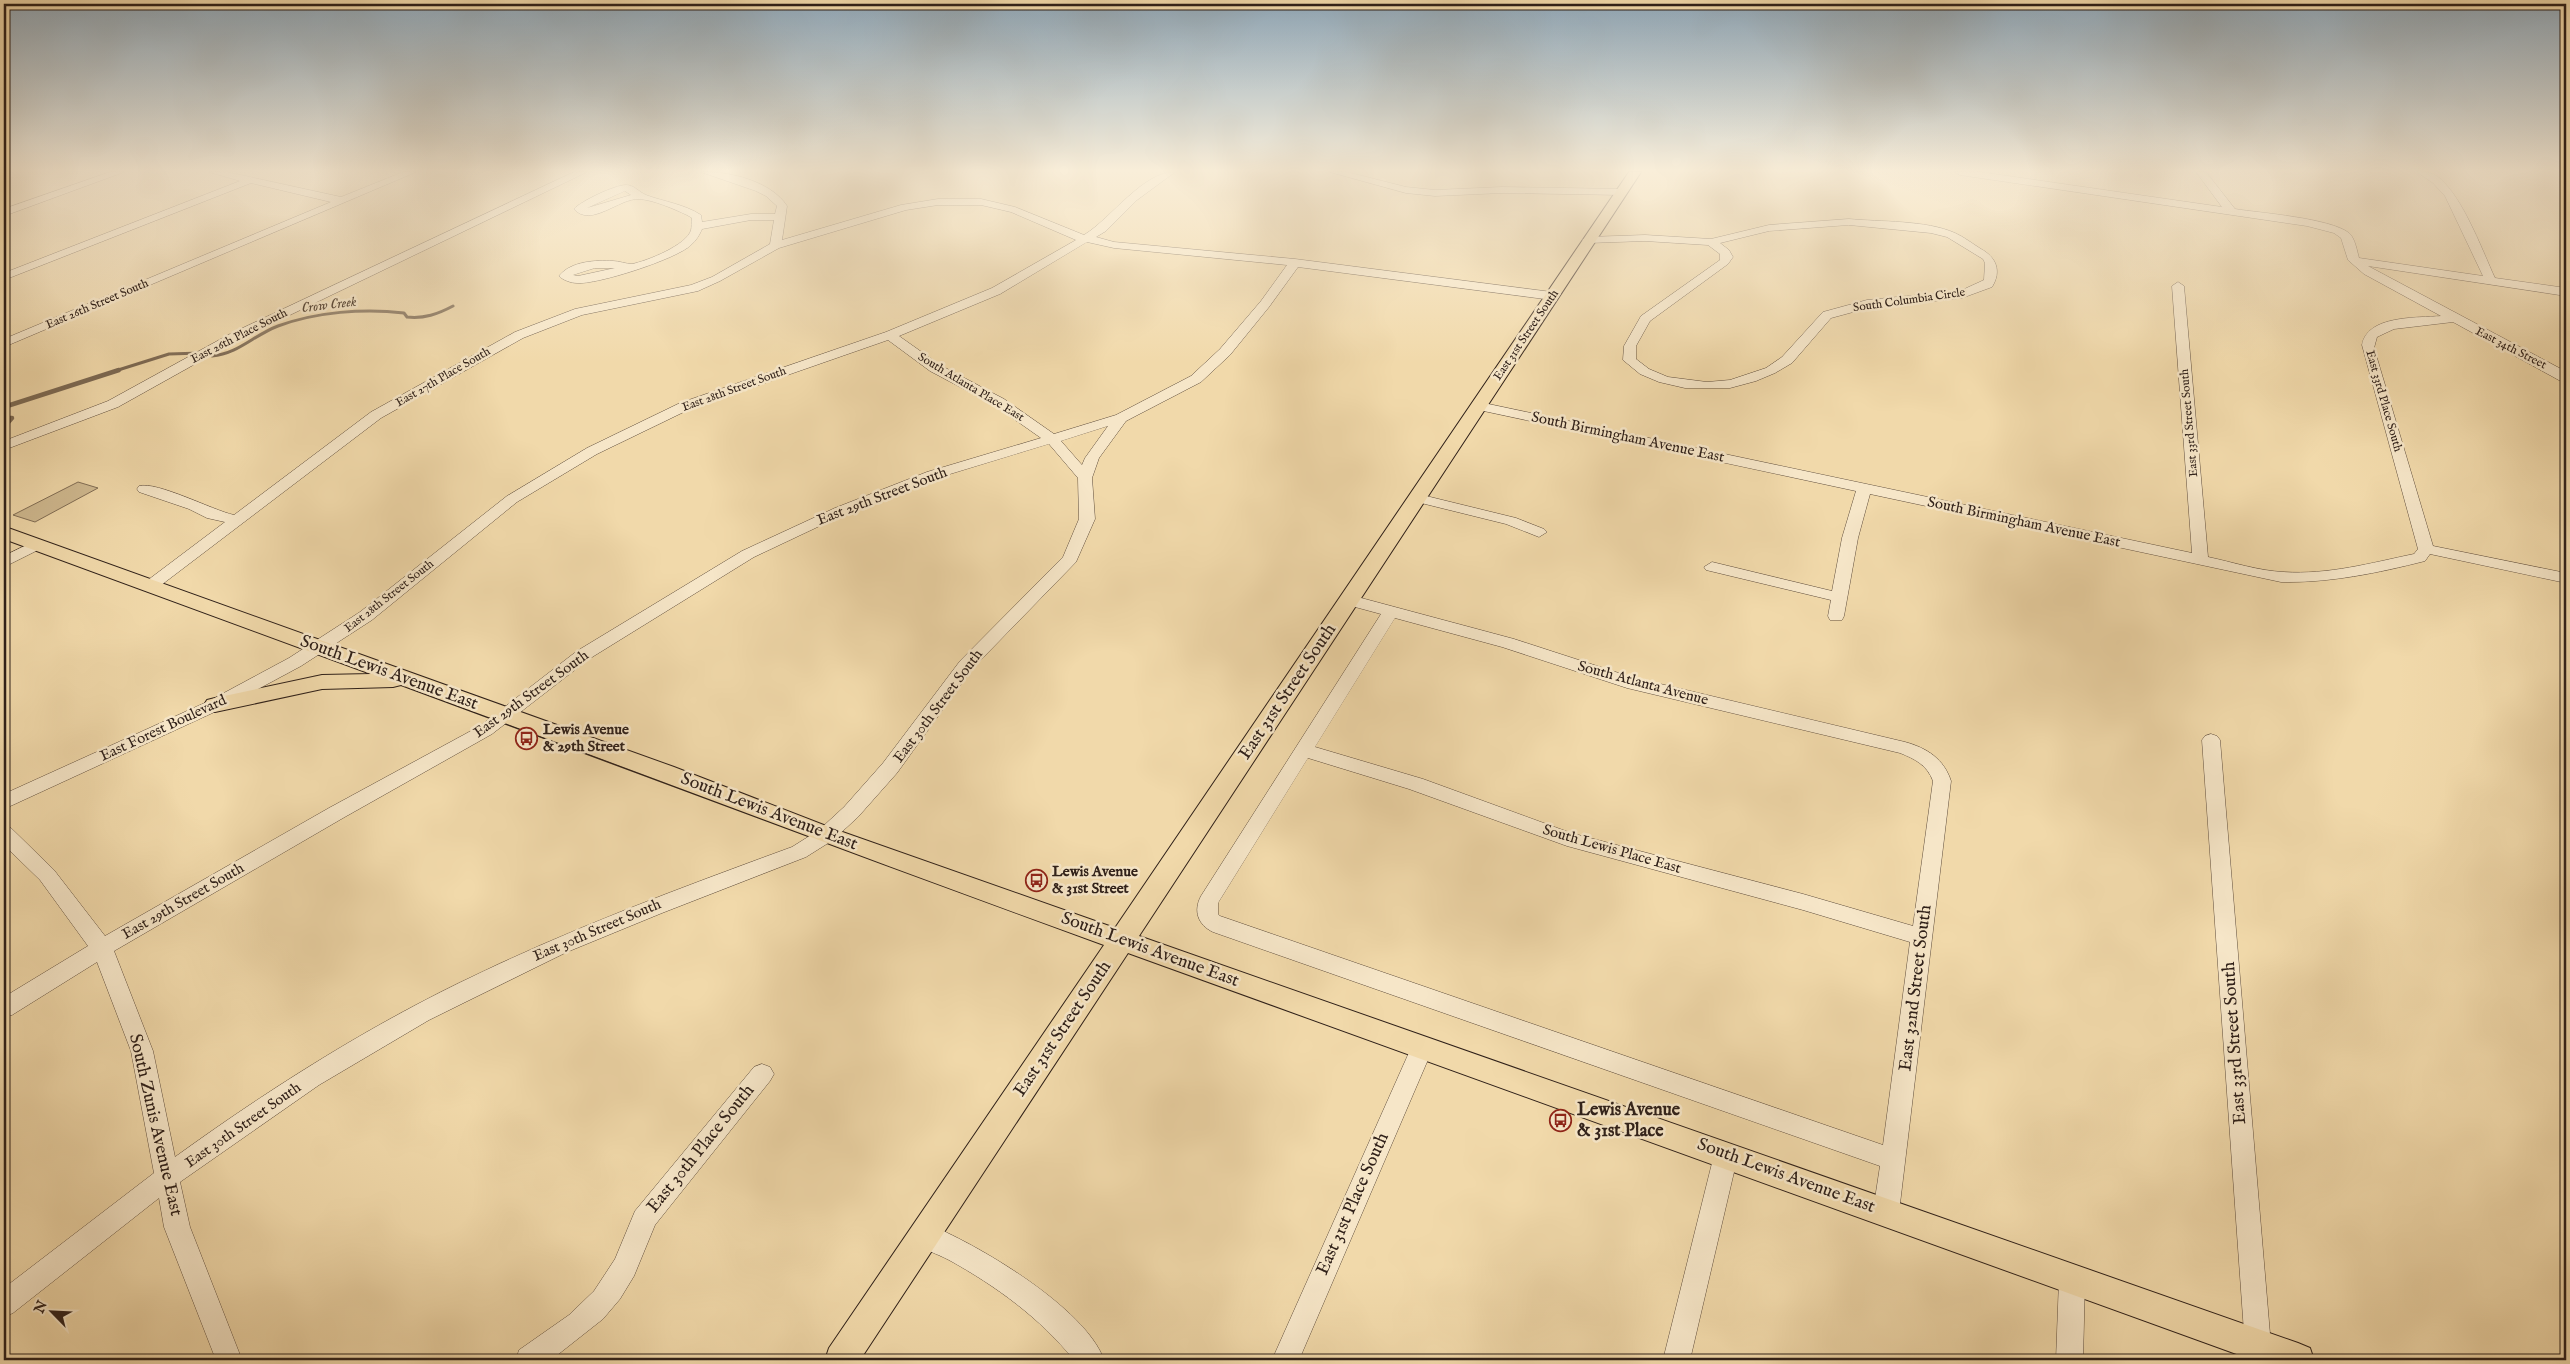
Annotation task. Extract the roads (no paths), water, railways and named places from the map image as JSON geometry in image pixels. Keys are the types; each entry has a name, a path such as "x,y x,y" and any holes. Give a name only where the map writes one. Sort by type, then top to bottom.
{"main road":[{"name":"East 31st Street South","path":"841,1360 1592,236"},
{"name":"South Lewis Avenue East","path":"4,533 505,715 826,835 1422,1048 1726,1154 2298,1360"},
{"path":"215,705 322,682 408,680"}],"street":[{"path":"4,277 110,236"},
{"name":"East 26th Street South","path":"4,343 260,236"},
{"name":"East 26th Place South","path":"4,446 113,404 226,341 448,236"},
{"path":"629,267 658,260 679,250 695,236"},
{"path":"778,236 777,240 812,236"},
{"path":"1075,236 1114,245 1295,262 1552,296"},
{"name":"East 28th Street South","path":"318,648 373,611 506,504 592,451 685,406 890,335 996,291 1047,263 1088,236"},
{"name":"South Columbia Circle","path":"1592,236 1711,242 1737,236"},
{"name":"South Columbia Circle","path":"1711,242 1726,252 1727,257 1724,262 1645,319 1630,346 1629,360 1658,378 1693,386 1743,380 1771,369 1789,358 1802,341 1815,331 1821,318 1827,315 1867,304 1962,294 1988,284 1991,263 1987,257 1952,236"},
{"path":"2345,236 2354,260 2368,272 2454,318"},
{"path":"2469,236 2491,281"},
{"name":"East 27th Place South","path":"150,586 376,415 511,339 545,323 579,312 694,288 716,279 777,240"},
{"path":"2354,260 2566,292"},
{"name":"East 30th Street South","path":"1052,439 1121,418 1196,379 1225,352 1265,304 1295,262"},
{"name":"East 33rd Street South","path":"2178,286 2200,559"},
{"name":"East 34th Street","path":"2454,318 2563,375"},
{"name":"East 33rd Place South","path":"2426,549 2368,348 2368,341 2377,331 2389,326 2454,318"},
{"name":"South Atlanta Place East","path":"890,335 935,368 999,402 1052,439"},
{"name":"South Birmingham Avenue East","path":"1479,406 2281,577 2302,578 2420,558 2426,549"},
{"name":"East 30th Street South","path":"4,1304 169,1177 308,1081 419,1014 518,964 589,932 799,852 826,835 851,812 890,768 942,696 984,645 1044,588 1070,559 1087,519 1085,478 1092,458 1121,418"},
{"path":"1052,439 1085,478"},
{"name":"East 29th Street South","path":"4,1008 102,948 328,817 486,730 612,636 667,601 748,554 831,515 888,491 990,456 1052,439"},
{"path":"1836,616 1850,538 1864,488"},
{"path":"144,489 194,506 212,515 237,520"},
{"path":"1418,498 1511,521 1539,532"},
{"path":"4,562 37,545"},
{"path":"2426,549 2566,578"},
{"path":"1712,567 1838,597"},
{"name":"South Atlanta Avenue","path":"1350,600 1508,643 1628,682 1905,748 1925,756 1934,765"},
{"path":"1391,611 1208,902 1206,910 1208,918 1220,926 1893,1160"},
{"name":"East Forest Boulevard","path":"4,802 262,682 318,648"},
{"name":"East 33rd Street South","path":"2211,740 2258,1346"},
{"name":"South Lewis Place East","path":"1305,750 1416,784 1567,839 1803,902 1922,937"},
{"name":"East 32nd Street South","path":"1886,1212 1942,780 1934,765"},
{"name":"South Zunis Avenue East","path":"4,833 47,875 102,948 142,1051 169,1177 177,1227 230,1360"},
{"name":"East 31st Place South","path":"1285,1360 1422,1048"},
{"name":"East 30th Place South","path":"529,1360 594,1310 620,1277 637,1241 644,1219 762,1074"},
{"path":"1676,1360 1726,1154"},
{"path":"925,1235 960,1251 1016,1288 1050,1316 1091,1360"},
{"path":"2069,1360 2072,1280"}],"waterway":[{"name":"Crow Creek","path":"212,356 230,352 269,330 308,317 357,311 404,313 407,317 425,317 453,306"},
{"name":"Crow Creek","path":"115,371 169,354 201,353"},
{"name":"Crow Creek","path":"4,407 119,370"},
{"name":"Crow Creek","path":"4,418 12,418 4,427"}],"place":[{"name":"Lewis Avenue & 29th Street","path":"527,738"},
{"name":"Lewis Avenue & 31st Street","path":"1036,880"},
{"name":"Lewis Avenue & 31st Place","path":"1561,1120"}]}
